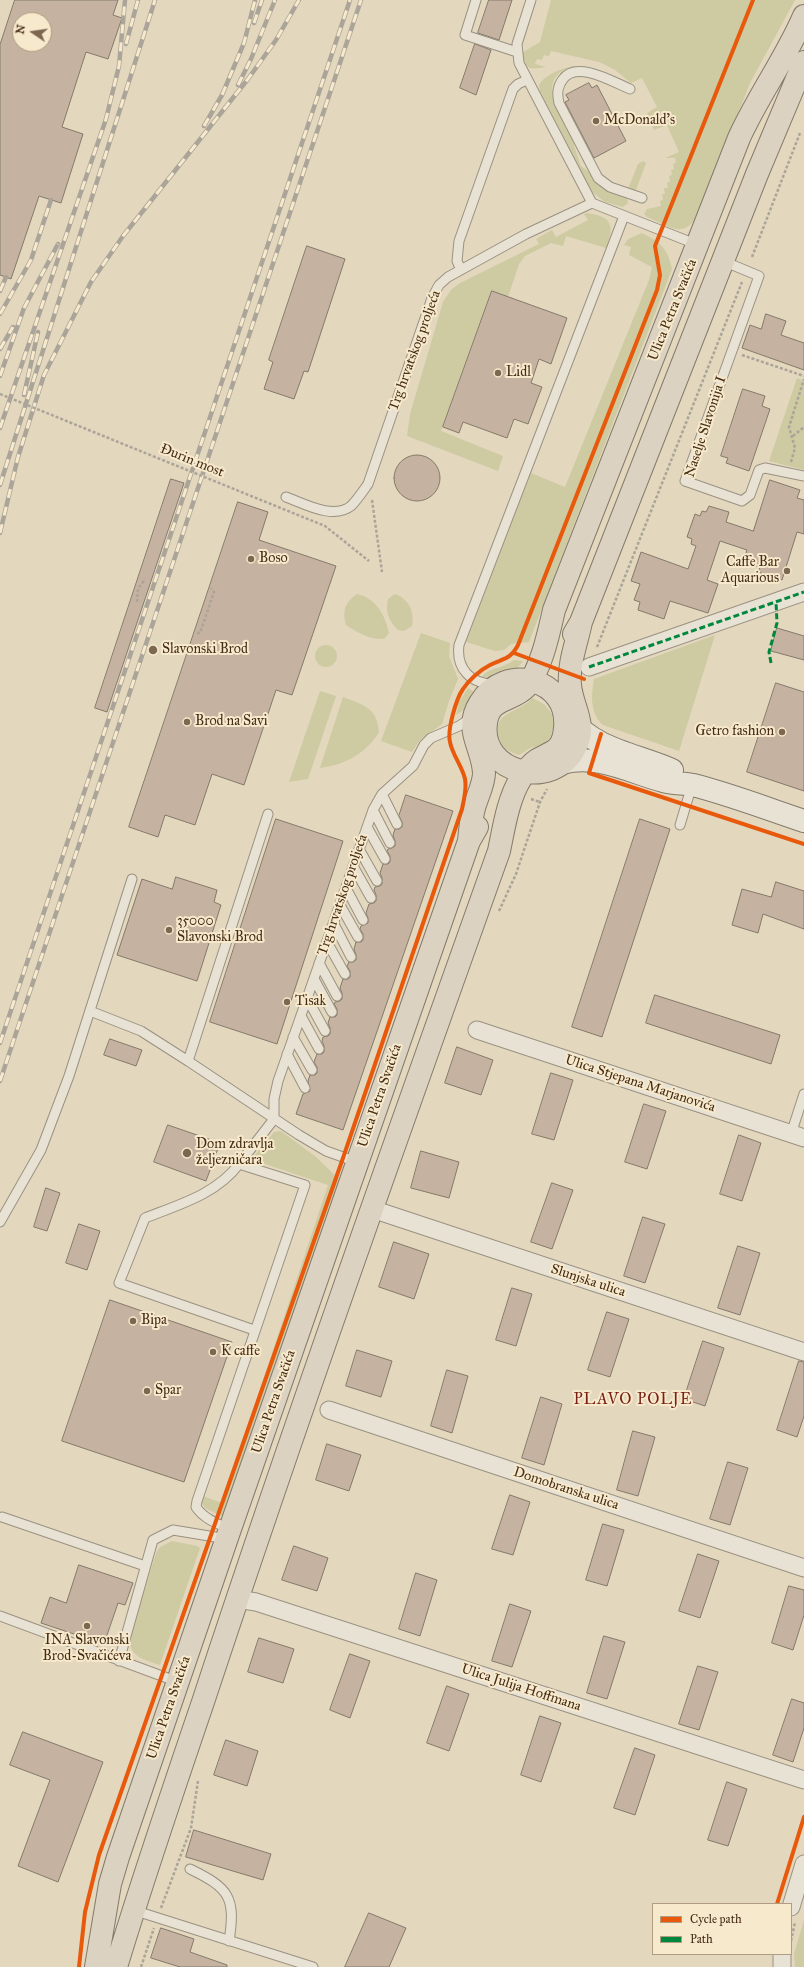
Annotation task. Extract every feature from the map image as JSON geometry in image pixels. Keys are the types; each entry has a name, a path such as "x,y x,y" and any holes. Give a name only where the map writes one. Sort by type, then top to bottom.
{"main road":[{"name":"Ulica Petra Svačića","path":"515,682 530,659 554,610 749,117 786,54 804,16"},
{"name":"Ulica Petra Svačića","path":"116,1967 133,1909 237,1599 372,1209 499,851 511,802 517,786 532,773 538,760 554,753 558,747 565,729 558,680 566,651 581,622 723,261 804,62"},
{"path":"494,754 507,766 532,773 553,769 562,763 576,747 580,730 580,721 570,684 570,673 581,622"},
{"path":"469,841 485,808 491,790 496,765 494,754 486,732 486,722 489,713 498,701 515,695 527,686 515,682"},
{"path":"469,841 474,810 484,774 483,763 474,737 473,726 475,714 479,703 485,696 515,682 544,685 561,704 580,730 598,743 674,771 692,785"},
{"path":"562,763 573,760 593,760 665,782 692,785 804,821"},
{"name":"Ulica Petra Svačića","path":"96,1967 110,1884 228,1534 469,841"}],"street":[{"path":"589,668 804,592"},
{"name":"Ulica Stjepana Marjanovića","path":"477,1030 797,1136"},
{"name":"Slunjska ulica","path":"372,1209 804,1352"},
{"name":"Domobranska ulica","path":"329,1410 804,1568"},
{"name":"Ulica Julija Hoffmana","path":"237,1599 256,1602 804,1780"},
{"path":"792,1904 804,1864"},
{"path":"782,1955 782,1967"}],"lane":[{"path":"476,0 465,35 517,52"},
{"path":"531,0 517,44 519,63 526,80 592,203 698,245"},
{"path":"630,89 587,72 576,71 568,74 563,79 559,86 558,94 559,103 598,178 610,187 642,198"},
{"path":"460,270 457,261 459,241 513,89 518,84 526,80"},
{"name":"Trg hrvatskog proljeća","path":"286,497 327,511 339,512 351,506 368,484 432,298 439,285 460,270 526,234 592,203"},
{"path":"515,682 479,683 467,675 459,661 458,653 462,638 526,469 624,216"},
{"name":"Naselje Slavonija I","path":"723,261 759,276 685,482 742,501 750,495 759,470 771,468 804,476"},
{"name":"Trg hrvatskog proljeća","path":"274,1119 274,1099 278,1081 373,810 382,794 413,766 424,745 431,738 459,726 475,714"},
{"path":"680,824 692,785"},
{"path":"382,794 397,824"},
{"path":"373,810 390,843"},
{"path":"188,1061 268,814"},
{"path":"367,827 385,860"},
{"path":"359,849 377,881"},
{"path":"353,866 371,898"},
{"path":"0,1222 41,1150 69,1076 132,879"},
{"path":"346,888 363,920"},
{"path":"340,905 358,937"},
{"path":"334,924 351,957"},
{"path":"327,942 345,974"},
{"path":"319,963 337,996"},
{"path":"314,979 332,1012"},
{"path":"307,998 325,1031"},
{"path":"90,1011 141,1031 274,1119 326,1151 357,1162"},
{"path":"300,1016 319,1049"},
{"path":"293,1037 312,1070"},
{"path":"287,1054 306,1088"},
{"path":"797,1136 804,1094"},
{"path":"254,1330 119,1283 145,1218 176,1208 205,1193 234,1171 274,1119"},
{"path":"228,1534 200,1513 196,1508 208,1467 254,1330 305,1185 239,1164"},
{"path":"2,1516 145,1566"},
{"path":"119,1661 153,1540 173,1530 228,1534"},
{"path":"0,1616 178,1682"},
{"path":"190,1869 213,1880 227,1894 232,1910 229,1941"},
{"path":"133,1909 313,1967"}],"path":[{"path":"752,257 800,133"},
{"path":"589,668 742,282"},
{"path":"732,352 804,378 789,427 793,436 795,448 788,472"},
{"path":"793,436 804,428"},
{"path":"368,484 371,486 382,572"},
{"path":"137,602 138,589 145,579"},
{"path":"196,633 200,634 208,613 214,592 211,588"},
{"path":"528,798 540,802"},
{"path":"141,1967 157,1917 190,1828 198,1777"}],"shaded area":[{"path":"551,0 795,0 750,83 700,211 694,220 683,229 671,227 647,217 644,214 647,209 661,206 660,201 663,200 662,194 665,194 664,188 668,188 667,182 670,182 669,176 672,175 671,170 674,169 673,164 676,163 675,158 665,158 679,152 667,125 654,130 647,113 657,107 642,78 631,83 615,70 599,62 551,51 549,56 544,55 542,60 537,59 535,64 546,67 532,68 526,65 523,52 540,42"},
{"path":"573,66 582,68 563,70 553,81 553,98 556,107 574,139 574,146 581,166 592,174 598,184 627,197 628,203 623,207 605,202 591,191 540,91 539,85 541,81 559,70"},
{"path":"643,161 646,163 636,190 628,189 638,164"},
{"path":"587,213 602,217 609,223 611,228 606,248 566,236 563,246 551,243 525,256 519,264 508,297 492,291 441,431 503,456 498,471 407,436 410,414 443,302 451,290 460,283 539,244 536,239 552,230 556,237 588,220 584,214"},
{"path":"642,233 662,246 668,256 672,269 529,642 511,644 504,650 495,651 466,642 531,473 565,487 649,280 652,267 629,255 631,247 624,245 628,239"},
{"path":"797,378 804,381 804,470 769,461"},
{"path":"357,594 369,599 379,608 389,633 384,639 364,635 346,625 344,615 347,604"},
{"path":"395,594 404,599 412,611 412,626 404,631 398,630 395,627 387,612 388,599"},
{"path":"421,633 450,643 449,656 458,679 442,724 420,740 412,752 381,741"},
{"path":"715,635 679,751 603,725 599,720 592,704 594,679"},
{"path":"326,645 334,648 337,656 334,664 326,667 318,664 315,656 318,648"},
{"path":"514,660 523,661 515,670 506,676 495,679 482,676 510,663"},
{"path":"468,688 476,693 470,706 456,715 459,702"},
{"path":"320,691 336,696 308,779 289,782"},
{"path":"343,697 368,708 375,717 379,732 368,746 354,757 338,764 320,768"},
{"path":"532,698 544,704 552,714 554,725 551,736 544,745 530,748 519,755 505,748 501,743 498,730 499,723 507,714 520,708"},
{"path":"281,1131 316,1157 342,1182 224,1517 205,1508 201,1501 203,1496 222,1503 328,1185 253,1160 254,1156 274,1132"},
{"path":"172,1541 197,1546 200,1548 160,1665 143,1659 134,1653 131,1649 130,1636 156,1553 160,1547"},
{"path":"804,1920 804,1967 795,1967 794,1954"}],"building":[{"path":"15,0 118,0 113,15 122,18 108,59 86,52 62,127 83,134 61,203 39,196 11,279 0,275 0,45"},
{"path":"489,0 512,0 499,40 478,33"},
{"path":"475,44 491,50 476,95 460,88"},
{"name":"McDonald's","path":"589,83 592,88 597,85 626,141 594,158 565,102 569,100 566,95"},
{"path":"307,246 345,259 308,372 304,371 294,399 264,389 273,362 269,360"},
{"name":"Lidl","path":"492,291 567,318 551,364 539,359 531,383 542,387 528,424 514,419 507,438 463,422 459,433 443,427"},
{"path":"766,314 786,321 781,335 804,343 804,370 742,348 750,325 761,329"},
{"path":"743,389 765,396 762,406 770,409 749,471 726,463 728,458 721,456"},
{"path":"417,455 430,459 436,465 440,478 436,491 430,497 417,501 404,497 398,491 394,478 398,465 404,459"},
{"path":"171,479 184,483 107,712 95,708"},
{"path":"770,480 800,490 797,498 804,500 804,534 797,532 782,580 758,572 760,567 743,562 747,550 720,541 707,580 718,584 708,613 670,601 664,619 638,610 640,602 634,600 640,584 631,581 641,552 688,569 696,546 691,544 692,539 687,537 695,514 700,516 702,511 706,512 709,506 729,512 726,522 753,531"},
{"path":"238,502 268,512 259,540 336,566 292,695 276,690 244,785 212,774 195,825 165,815 158,837 129,827"},
{"path":"777,628 804,636 804,660 771,651"},
{"name":"Getro fashion","path":"776,683 804,692 804,791 747,772"},
{"path":"406,795 453,811 343,1130 296,1114 303,1094 310,1091 308,1081 310,1075 315,1075 317,1073 317,1067 314,1062 317,1054 322,1054 324,1052 322,1041 323,1037 330,1034 328,1023 330,1017 335,1017 337,1015 337,1009 334,1004 342,999 340,988 343,979 348,979 350,977 350,971 347,966 349,962 356,960 354,949 356,942 361,942 363,940 363,934 360,929 361,926 368,923 366,913 369,904 376,901 374,890 375,887 382,884 380,873 383,864 388,864 390,862 390,856 387,851 395,846 393,835 395,829 402,827 402,822 399,816"},
{"path":"276,819 343,841 277,1044 210,1022"},
{"path":"640,819 670,829 602,1037 572,1027"},
{"name":"35000 Slavonski Brod","path":"176,877 217,890 214,902 221,905 197,981 117,955 142,879 172,889"},
{"path":"776,882 804,891 804,929 763,914 758,933 732,925 742,889 771,897"},
{"path":"655,995 780,1035 771,1064 646,1023"},
{"path":"110,1039 142,1050 136,1066 104,1055"},
{"path":"457,1047 493,1060 481,1095 445,1083"},
{"path":"551,1073 573,1080 554,1140 532,1134"},
{"path":"644,1104 666,1111 647,1169 625,1162"},
{"name":"Dom zdravlja željezničara","path":"168,1125 220,1143 206,1181 154,1162"},
{"path":"739,1135 761,1143 742,1201 720,1194"},
{"path":"421,1151 459,1162 449,1198 411,1188"},
{"path":"552,1183 573,1190 552,1249 531,1242"},
{"path":"46,1188 60,1193 47,1231 34,1227"},
{"path":"643,1217 665,1224 645,1283 624,1276"},
{"path":"79,1224 100,1231 87,1270 66,1263"},
{"path":"394,1242 429,1254 414,1299 379,1287"},
{"path":"738,1246 760,1253 740,1315 718,1308"},
{"path":"512,1288 532,1294 516,1346 496,1340"},
{"name":"Spar","path":"110,1300 232,1342 184,1482 62,1441"},
{"path":"607,1312 629,1319 610,1377 588,1370"},
{"path":"703,1341 724,1348 705,1406 684,1399"},
{"path":"357,1350 392,1361 381,1397 346,1386"},
{"path":"799,1361 804,1362 804,1416 797,1437 777,1430"},
{"path":"447,1370 468,1376 452,1433 431,1426"},
{"path":"541,1397 562,1404 544,1465 522,1458"},
{"path":"633,1431 655,1437 638,1496 617,1490"},
{"path":"327,1444 361,1455 349,1491 316,1480"},
{"path":"728,1462 748,1468 730,1525 710,1519"},
{"path":"510,1495 530,1502 513,1555 492,1549"},
{"path":"603,1524 624,1530 607,1586 586,1580"},
{"path":"294,1546 328,1558 317,1591 282,1580"},
{"path":"698,1554 719,1561 700,1618 679,1611"},
{"path":"79,1565 133,1583 125,1605 118,1603 104,1644 41,1623 50,1597 66,1603"},
{"path":"416,1573 437,1580 420,1636 399,1629"},
{"path":"789,1586 804,1590 804,1615 793,1650 772,1643"},
{"path":"510,1604 531,1611 512,1667 492,1661"},
{"path":"604,1636 625,1642 607,1699 587,1693"},
{"path":"259,1638 294,1649 283,1683 248,1672"},
{"path":"350,1654 370,1661 350,1718 330,1710"},
{"path":"698,1666 718,1672 699,1730 679,1724"},
{"path":"447,1686 469,1694 449,1751 427,1743"},
{"path":"792,1699 804,1703 804,1728 793,1762 773,1755"},
{"path":"540,1716 561,1723 541,1782 521,1775"},
{"path":"23,1732 103,1762 58,1882 18,1866 50,1780 10,1765"},
{"path":"226,1740 258,1751 247,1786 214,1775"},
{"path":"635,1748 655,1755 635,1815 614,1808"},
{"path":"727,1782 747,1789 728,1846 708,1840"},
{"path":"194,1830 271,1854 263,1880 186,1857"},
{"path":"369,1913 406,1928 389,1967 345,1967"},
{"path":"161,1928 194,1939 190,1952 227,1965 227,1967 180,1967 151,1958"}],"railway":[{"path":"0,428 106,119 119,66 125,0"},
{"path":"126,44 138,0"},
{"path":"0,485 155,0"},
{"path":"204,126 222,95 244,43 255,0"},
{"path":"254,23 262,0"},
{"path":"238,85 251,59 275,0"},
{"path":"0,533 18,457 44,375 91,282 123,236 248,79 276,40 299,0"},
{"path":"0,1043 350,0"},
{"path":"0,1081 361,0"},
{"path":"0,314 31,260 51,200"},
{"path":"0,376 24,308 58,244"},
{"path":"0,291 6,277"},
{"path":"0,349 13,327"},
{"path":"24,395 38,332"}],"marked path":[{"path":"589,667 804,592"},
{"path":"771,663 769,652 777,623 776,602"}],"cycle path":[{"path":"79,1967 85,1912 99,1855 343,1158 462,809 466,783 462,769 451,747 449,737 455,707 463,689 479,672 509,656 518,645 657,290 660,275 655,246 753,0"},
{"path":"514,653 584,679"},
{"path":"601,734 589,773 804,844"},
{"path":"777,1903 804,1817"}],"place":[{"name":"McDonald's","path":"596,121"},
{"name":"Lidl","path":"498,373"},
{"name":"Boso","path":"251,559"},
{"name":"Caffe Bar Aquarious","path":"787,571"},
{"name":"Slavonski Brod","path":"153,650"},
{"name":"Brod na Savi","path":"187,722"},
{"name":"Getro fashion","path":"782,732"},
{"name":"35000 Slavonski Brod","path":"169,930"},
{"name":"Tisak","path":"287,1002"},
{"name":"Dom zdravlja željezničara","path":"187,1153"},
{"name":"Bipa","path":"133,1321"},
{"name":"K caffe","path":"213,1352"},
{"name":"Spar","path":"147,1391"},
{"name":"INA Slavonski Brod-Svačićeva","path":"87,1626"}],"district":[{"name":"PLAVO POLJE","path":"633,1400"}]}
